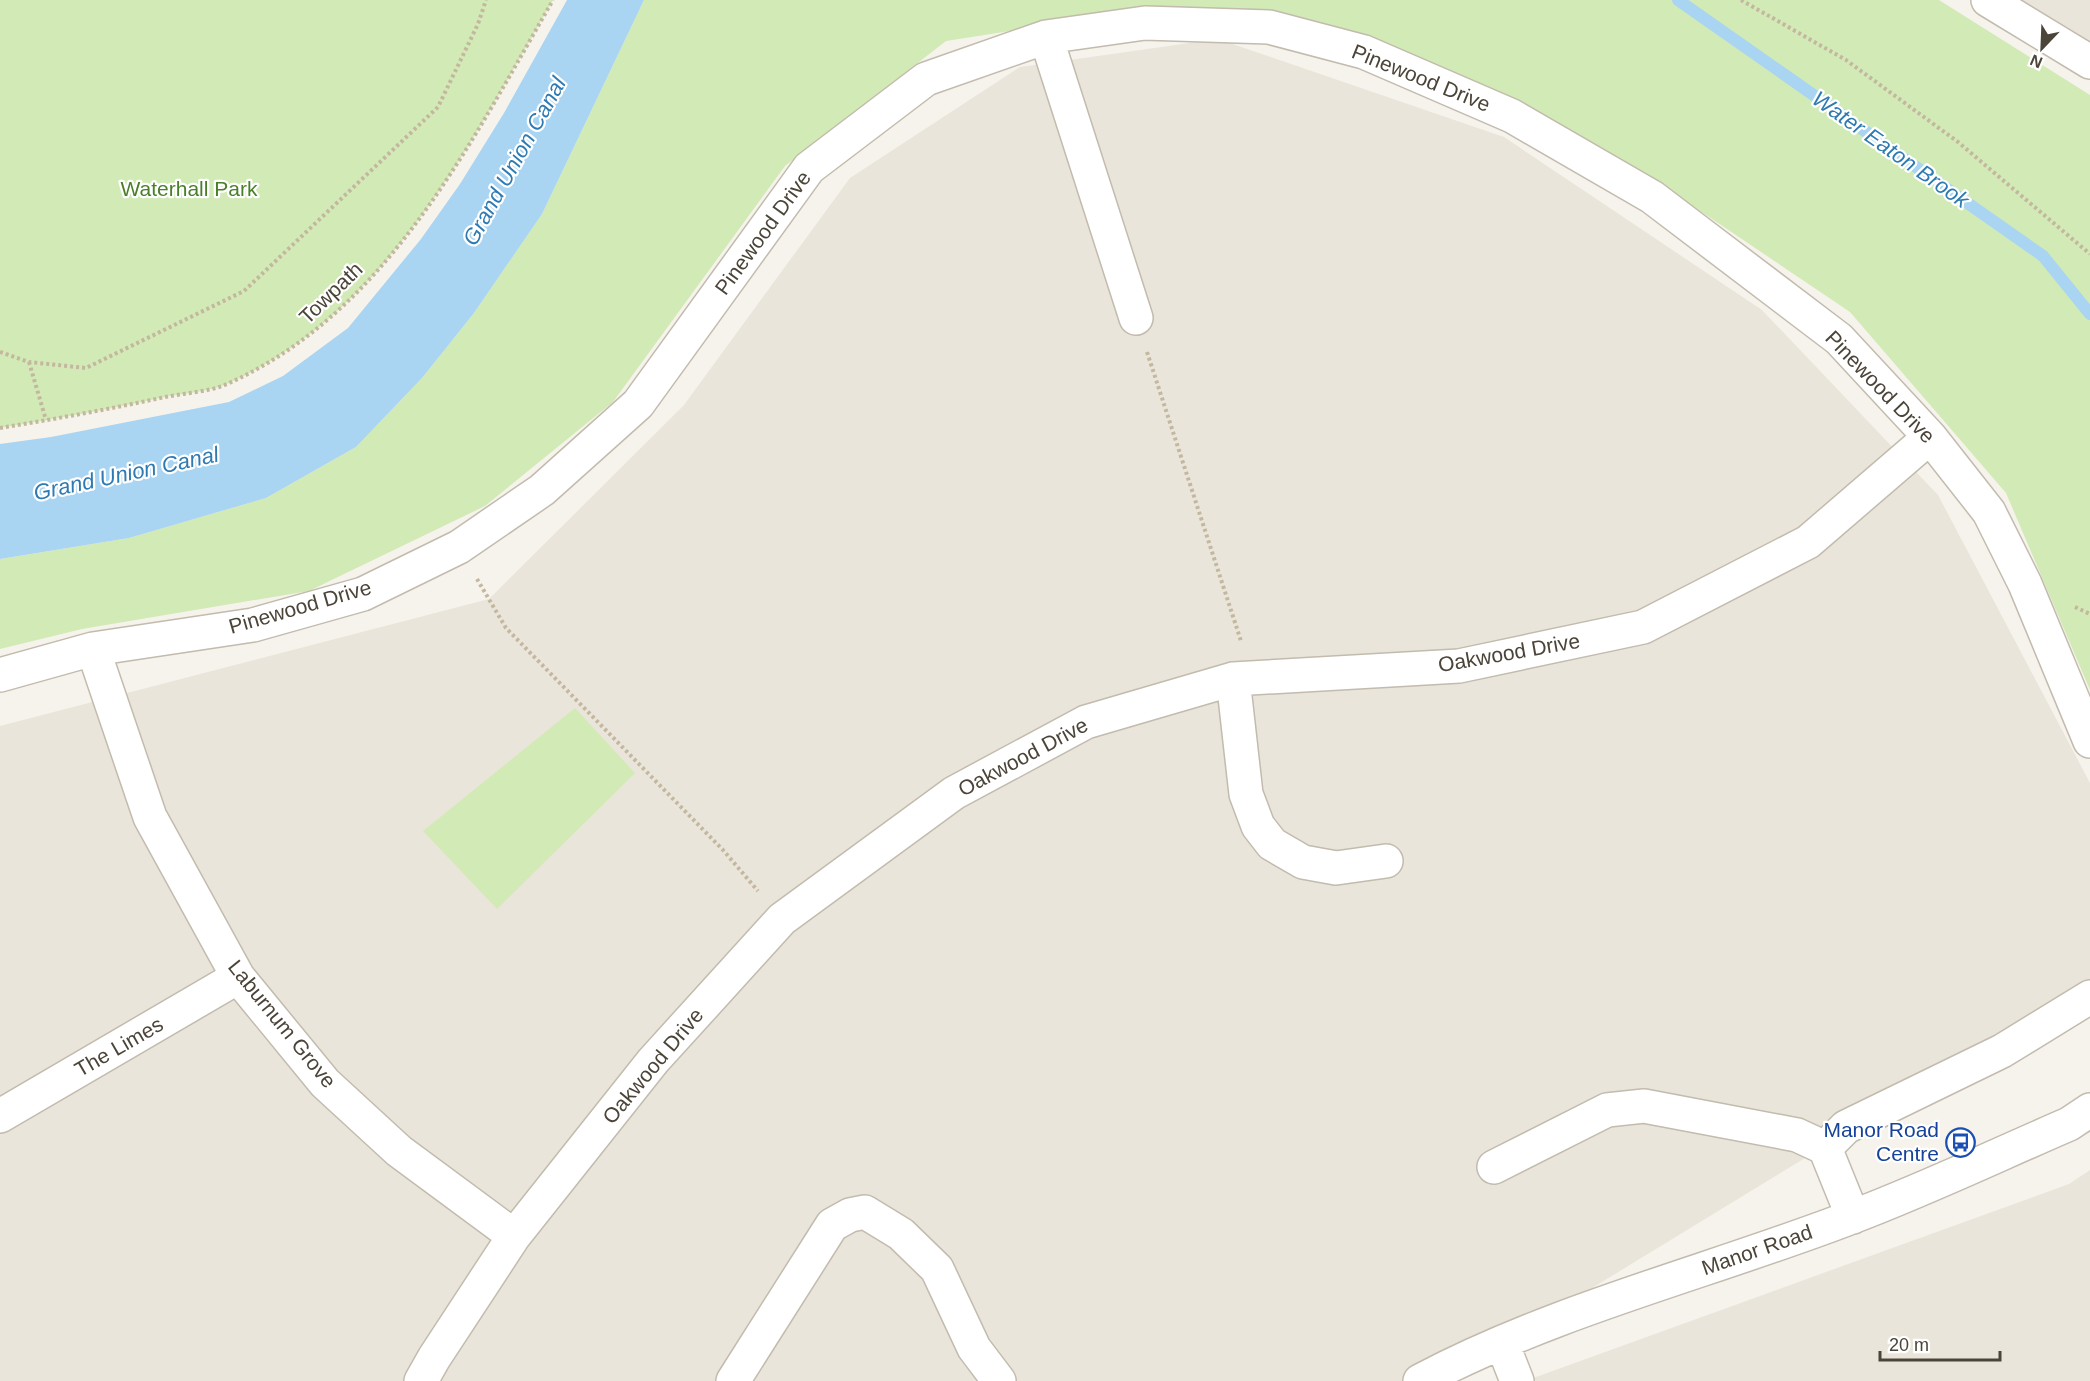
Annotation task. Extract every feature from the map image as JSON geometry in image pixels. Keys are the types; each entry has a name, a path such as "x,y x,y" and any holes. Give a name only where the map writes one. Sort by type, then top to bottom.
{"street":[{"path":"1988,0 2090,62"},
{"name":"Pinewood Drive","path":"0,675 93,648 253,625 363,594 459,547 542,490 638,404 809,168 926,80 1046,38 1145,23 1269,27 1364,52 1512,116 1652,197 1839,339 1930,437 1989,512 2025,584 2090,741"},
{"path":"1046,38 1136,318"},
{"name":"Oakwood Drive","path":"421,1381 514,1236 653,1061 782,919 954,793 1086,722 1233,679 1459,666 1642,627 1808,542 1930,437"},
{"name":"Laburnum Grove","path":"93,648 150,817 238,977 326,1083 399,1151 514,1236"},
{"path":"1233,679 1246,794 1258,826 1272,844 1303,862 1336,868 1386,861"},
{"name":"The Limes","path":"0,1116 238,977"},
{"path":"1825,1148 1846,1127 2002,1052 2090,997"},
{"path":"1494,1167 1607,1110 1644,1106 1797,1135 1825,1148 1853,1217"},
{"name":"Manor Road","path":"1420,1381 1454,1363 1564,1318 1853,1217 2069,1124 2090,1110"},
{"path":"733,1381 832,1225 850,1215 865,1212 901,1234 937,1269 974,1348 999,1381"},
{"path":"1502,1343 1517,1381"}],"path":[{"path":"0,352 29,362 86,369 244,291 438,107 478,24 486,0"},
{"name":"Towpath","path":"0,428 225,385 270,362 302,341 353,297 410,231 471,142 554,0"},
{"path":"1741,0 1846,60 1958,142 2090,254"},
{"path":"1136,318 1243,647 1233,679"},
{"path":"29,362 46,420"},
{"path":"459,547 506,628 723,849 782,919"}],"shaded area":[{"path":"1985,0 2090,0 2090,69"},
{"path":"1218,39 1504,137 1762,310 1938,495 2090,783 2090,984 1502,1343 1420,1381 0,1381 0,726 489,599 684,405 850,178 1020,67"},
{"path":"2090,1170 2090,1381 1525,1381 2069,1184"}],"green space":[{"name":"Waterhall Park","path":"0,0 553,0 490,111 456,166 419,219 379,269 334,314 284,353 227,384 205,391 0,428"},
{"path":"644,0 1939,0 2090,95 2090,690 2006,493 1850,312 1684,200 1512,98 1133,12 946,41 785,166 613,402 485,506 309,591 82,629 0,649 0,559 129,538 266,498 356,447 422,378 474,313 542,214"},
{"path":"575,708 635,773 497,909 423,831"}],"water":[{"name":"Grand Union Canal","path":"567,0 644,0 542,214 474,313 422,378 356,447 266,498 129,538 0,559 0,444 51,437 229,402 283,376 348,328 421,239 460,184 504,113"}],"waterway":[{"name":"Water Eaton Brook","path":"1678,0 2043,256 2090,314"}],"place":[{"name":"Manor Road Centre","path":"1960,1142"}]}
